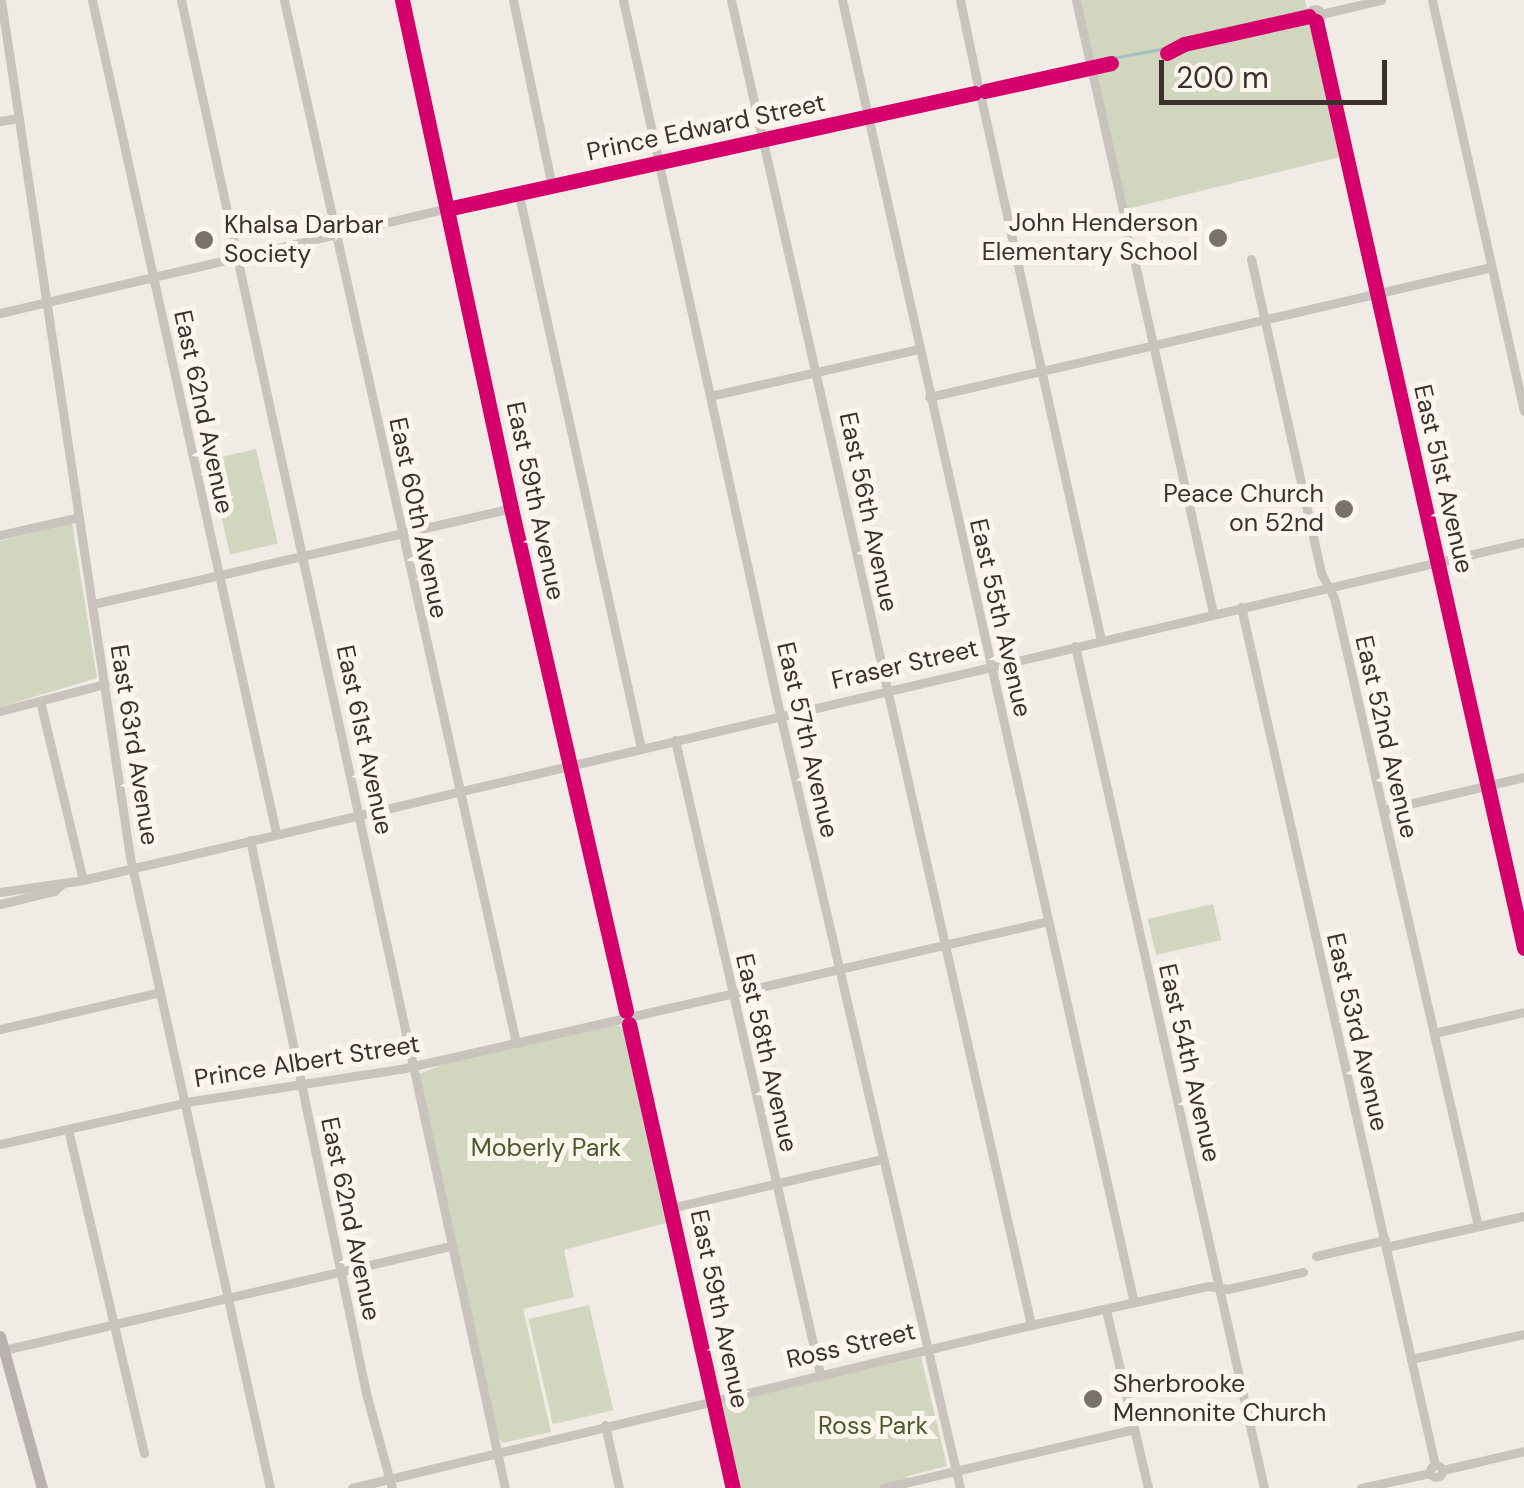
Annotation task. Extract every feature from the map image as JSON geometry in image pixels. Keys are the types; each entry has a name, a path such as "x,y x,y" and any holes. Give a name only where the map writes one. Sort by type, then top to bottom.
{"main road":[{"path":"0,1336 42,1488"}],"street":[{"name":"East 63rd Avenue","path":"1,0 133,868 270,1488"},
{"name":"East 62nd Avenue","path":"92,0 276,833"},
{"name":"East 61st Avenue","path":"181,0 505,1488"},
{"name":"East 60th Avenue","path":"284,0 516,1043"},
{"name":"East 59th Avenue","path":"402,0 511,508 733,1488"},
{"path":"513,0 552,186"},
{"name":"East 57th Avenue","path":"623,0 780,715 960,1488"},
{"name":"East 56th Avenue","path":"732,0 1031,1325"},
{"name":"East 55th Avenue","path":"842,0 1134,1303"},
{"path":"960,0 1101,640"},
{"path":"1076,0 1213,613"},
{"path":"1189,44 1314,12 1381,0"},
{"path":"1432,0 1524,411"},
{"name":"East 51st Avenue","path":"1314,12 1524,948"},
{"name":"Prince Edward Street","path":"0,313 447,209 1091,68"},
{"path":"0,121 19,118"},
{"path":"519,194 641,748"},
{"name":"East 52nd Avenue","path":"1251,259 1328,587 1334,597 1478,1226"},
{"path":"929,397 1492,267"},
{"path":"710,396 918,349"},
{"path":"93,604 511,508"},
{"path":"0,535 79,517"},
{"name":"Fraser Street","path":"0,892 84,880 457,789 1524,542"},
{"name":"East 53rd Avenue","path":"1241,607 1437,1475"},
{"name":"East 54th Avenue","path":"1075,646 1264,1488"},
{"path":"0,710 105,684"},
{"path":"40,701 84,880"},
{"name":"East 58th Avenue","path":"675,740 820,1374"},
{"path":"1382,810 1524,776"},
{"name":"East 62nd Avenue","path":"250,840 390,1484"},
{"name":"Fraser Street","path":"0,904 54,890 62,884"},
{"name":"Prince Albert Street","path":"0,1144 185,1103 412,1067 1048,921"},
{"path":"0,1029 160,992"},
{"path":"1434,1033 1524,1012"},
{"path":"68,1129 144,1453"},
{"path":"671,1208 882,1159"},
{"path":"1316,1256 1524,1216"},
{"path":"4,1350 450,1246"},
{"name":"Ross Street","path":"352,1488 390,1484 496,1452 1031,1325 1303,1272"},
{"path":"1106,1310 1148,1488"},
{"path":"1411,1358 1524,1334"},
{"path":"604,1426 620,1488"},
{"path":"884,1488 1134,1430"},
{"path":"1361,1488 1437,1475 1524,1452"}],"green space":[{"path":"1081,0 1305,0 1340,157 1127,209"},
{"path":"256,449 278,544 230,555 208,460"},
{"path":"72,523 97,678 0,707 0,541"},
{"path":"1213,904 1221,940 1156,955 1148,919"},
{"name":"Moberly Park","path":"618,1025 624,1030 669,1222 564,1250 574,1297 523,1309 551,1432 503,1443 497,1436 419,1074 457,1059"},
{"path":"589,1305 613,1410 553,1424 529,1319"},
{"name":"Ross Park","path":"921,1357 947,1466 908,1476 900,1486 885,1488 740,1488 721,1408 724,1402"}],"waterway":[{"path":"1175,44 1182,41"},
{"path":"1102,60 1171,47"}],"cycle path":[{"path":"402,0 511,508 626,1011"},
{"path":"1167,53 1184,44 1309,16"},
{"path":"1316,21 1524,948"},
{"path":"985,91 1111,63"},
{"path":"447,209 974,93"},
{"path":"629,1024 733,1488"}],"place":[{"name":"John Henderson Elementary School","path":"1218,238"},
{"name":"Khalsa Darbar Society","path":"204,240"},
{"name":"Peace Church on 52nd","path":"1344,509"},
{"name":"Sherbrooke Mennonite Church","path":"1093,1399"}]}
